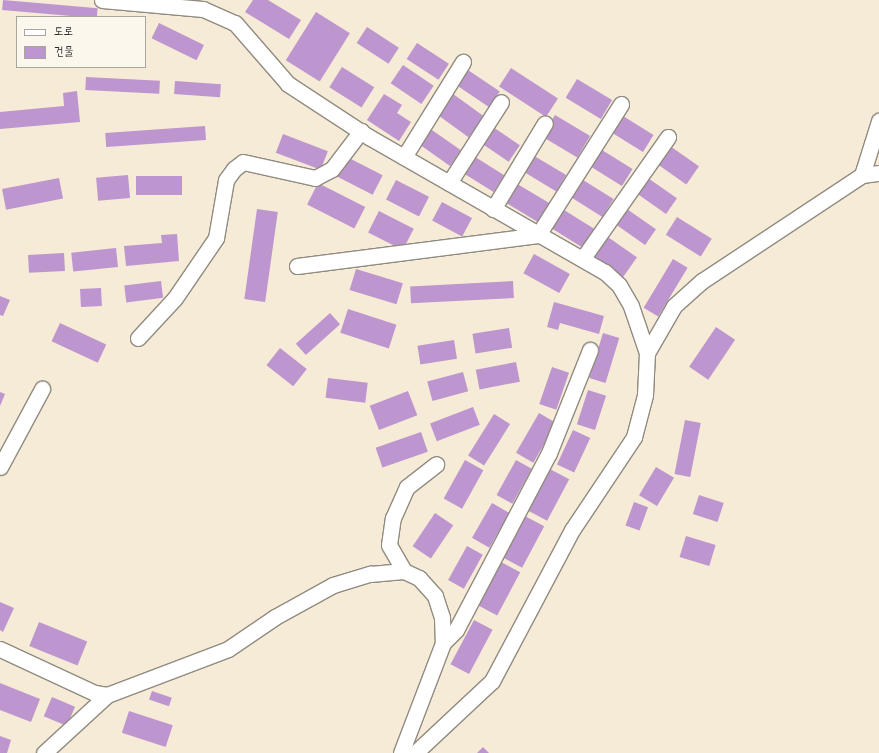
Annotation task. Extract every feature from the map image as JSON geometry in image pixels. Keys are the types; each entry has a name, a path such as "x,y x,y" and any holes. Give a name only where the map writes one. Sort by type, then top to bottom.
{"street":[{"path":"102,0 220,14 235,22 288,84 404,157 538,235 584,258 619,285 631,306 647,352 645,395 634,437 572,530 492,681 415,753"},
{"path":"404,157 463,62"},
{"path":"449,183 501,102"},
{"path":"538,235 621,104"},
{"path":"862,175 879,121"},
{"path":"493,209 545,123"},
{"path":"138,338 175,298 216,238 226,180 234,169 243,162 315,178 332,169 361,131"},
{"path":"584,258 668,137"},
{"path":"647,352 674,306 702,281 862,175 879,173"},
{"path":"297,266 538,235"},
{"path":"443,643 456,630 549,453 590,350"},
{"path":"0,467 42,389"},
{"path":"404,571 389,545 393,518 407,487 436,464"},
{"path":"44,753 107,695 228,649 275,617 333,586 370,574 404,571 419,578 435,596 442,617 443,643 401,753"},
{"path":"0,650 107,695"}],"building":[{"path":"3,0 98,8 97,16 71,16 2,10"},
{"path":"253,0 268,0 301,20 289,39 245,12"},
{"path":"316,12 350,33 320,82 286,60"},
{"path":"159,23 204,45 196,60 152,38"},
{"path":"367,27 399,48 389,64 357,43"},
{"path":"417,43 449,64 439,80 407,59"},
{"path":"403,65 434,86 421,104 391,83"},
{"path":"342,67 374,87 362,107 329,87"},
{"path":"465,68 500,91 489,107 454,84"},
{"path":"511,68 558,98 546,117 499,86"},
{"path":"86,77 160,81 159,94 85,90"},
{"path":"577,79 612,100 601,119 566,98"},
{"path":"175,81 221,84 220,97 174,94"},
{"path":"77,91 80,122 0,129 0,112 64,106 63,93"},
{"path":"449,91 484,116 469,137 434,112"},
{"path":"384,94 402,105 397,113 411,122 399,141 367,120"},
{"path":"555,115 590,136 577,158 542,136"},
{"path":"623,116 654,135 643,152 612,133"},
{"path":"490,125 520,145 509,162 479,142"},
{"path":"205,126 206,140 106,147 105,133"},
{"path":"429,128 461,150 450,166 418,144"},
{"path":"283,134 328,151 321,170 276,153"},
{"path":"667,144 699,166 686,184 654,162"},
{"path":"602,150 633,169 622,186 591,167"},
{"path":"531,154 566,175 556,191 521,170"},
{"path":"472,155 504,175 494,192 461,172"},
{"path":"347,157 383,175 373,195 337,177"},
{"path":"128,175 130,198 98,201 96,178"},
{"path":"136,176 182,176 182,195 136,195"},
{"path":"645,176 677,198 666,214 634,192"},
{"path":"59,178 63,199 6,210 2,189"},
{"path":"396,180 429,197 419,216 386,200"},
{"path":"583,180 614,199 602,217 572,198"},
{"path":"514,182 549,203 538,222 503,201"},
{"path":"318,183 365,207 354,228 307,204"},
{"path":"442,202 472,218 462,237 432,221"},
{"path":"624,207 656,229 645,245 613,223"},
{"path":"257,209 278,212 265,302 244,299"},
{"path":"564,210 595,229 583,248 552,229"},
{"path":"379,211 414,229 403,250 368,232"},
{"path":"677,217 712,239 701,257 666,235"},
{"path":"177,234 179,261 126,266 124,246 162,243 161,235"},
{"path":"605,235 637,257 623,277 591,255"},
{"path":"116,248 118,267 73,272 71,253"},
{"path":"64,253 65,271 29,273 28,255"},
{"path":"534,254 570,274 559,293 523,273"},
{"path":"673,259 688,268 658,317 644,308"},
{"path":"356,269 403,283 396,304 350,290"},
{"path":"161,281 163,298 126,302 124,286"},
{"path":"513,281 514,298 411,303 410,286"},
{"path":"101,288 102,306 81,307 80,289"},
{"path":"0,296 10,300 3,316 0,315"},
{"path":"554,302 604,316 599,334 560,323 558,330 547,327"},
{"path":"348,309 397,325 389,349 340,333"},
{"path":"330,313 340,324 306,355 296,344"},
{"path":"60,323 106,345 98,363 52,341"},
{"path":"716,327 735,340 708,380 689,367"},
{"path":"509,328 512,348 476,354 472,334"},
{"path":"603,333 619,338 606,383 589,378"},
{"path":"454,340 457,359 420,365 417,346"},
{"path":"280,348 307,369 293,386 266,365"},
{"path":"516,362 520,382 480,389 476,370"},
{"path":"552,367 569,373 556,410 539,404"},
{"path":"463,372 468,391 432,401 427,382"},
{"path":"328,378 368,383 365,403 326,398"},
{"path":"588,390 606,396 595,430 577,424"},
{"path":"408,391 417,415 379,430 370,406"},
{"path":"0,392 5,394 0,406"},
{"path":"473,407 480,425 437,441 430,423"},
{"path":"539,413 556,423 533,463 516,453"},
{"path":"494,414 510,424 484,466 468,456"},
{"path":"685,420 701,423 690,477 675,474"},
{"path":"573,430 590,438 574,472 557,464"},
{"path":"421,432 428,452 382,467 376,448"},
{"path":"465,460 483,470 462,509 444,498"},
{"path":"516,460 532,469 512,504 497,495"},
{"path":"656,467 674,478 657,506 639,495"},
{"path":"548,468 569,479 547,521 526,509"},
{"path":"699,495 724,503 718,522 693,514"},
{"path":"634,502 648,507 640,531 625,525"},
{"path":"492,503 509,513 489,548 472,538"},
{"path":"435,513 453,525 431,558 413,546"},
{"path":"523,515 544,526 522,568 501,556"},
{"path":"686,536 716,545 709,566 680,557"},
{"path":"467,546 483,555 464,589 448,580"},
{"path":"499,561 520,572 497,616 476,604"},
{"path":"0,602 14,608 3,632 0,630"},
{"path":"474,620 493,630 469,674 451,664"},
{"path":"39,622 87,641 77,666 29,646"},
{"path":"0,683 40,699 31,722 0,710"},
{"path":"152,691 172,698 169,706 149,700"},
{"path":"52,697 75,707 67,726 44,716"},
{"path":"129,711 173,725 166,747 122,733"},
{"path":"0,736 11,740 7,753 0,753"},
{"path":"483,747 489,753 477,753"}]}
